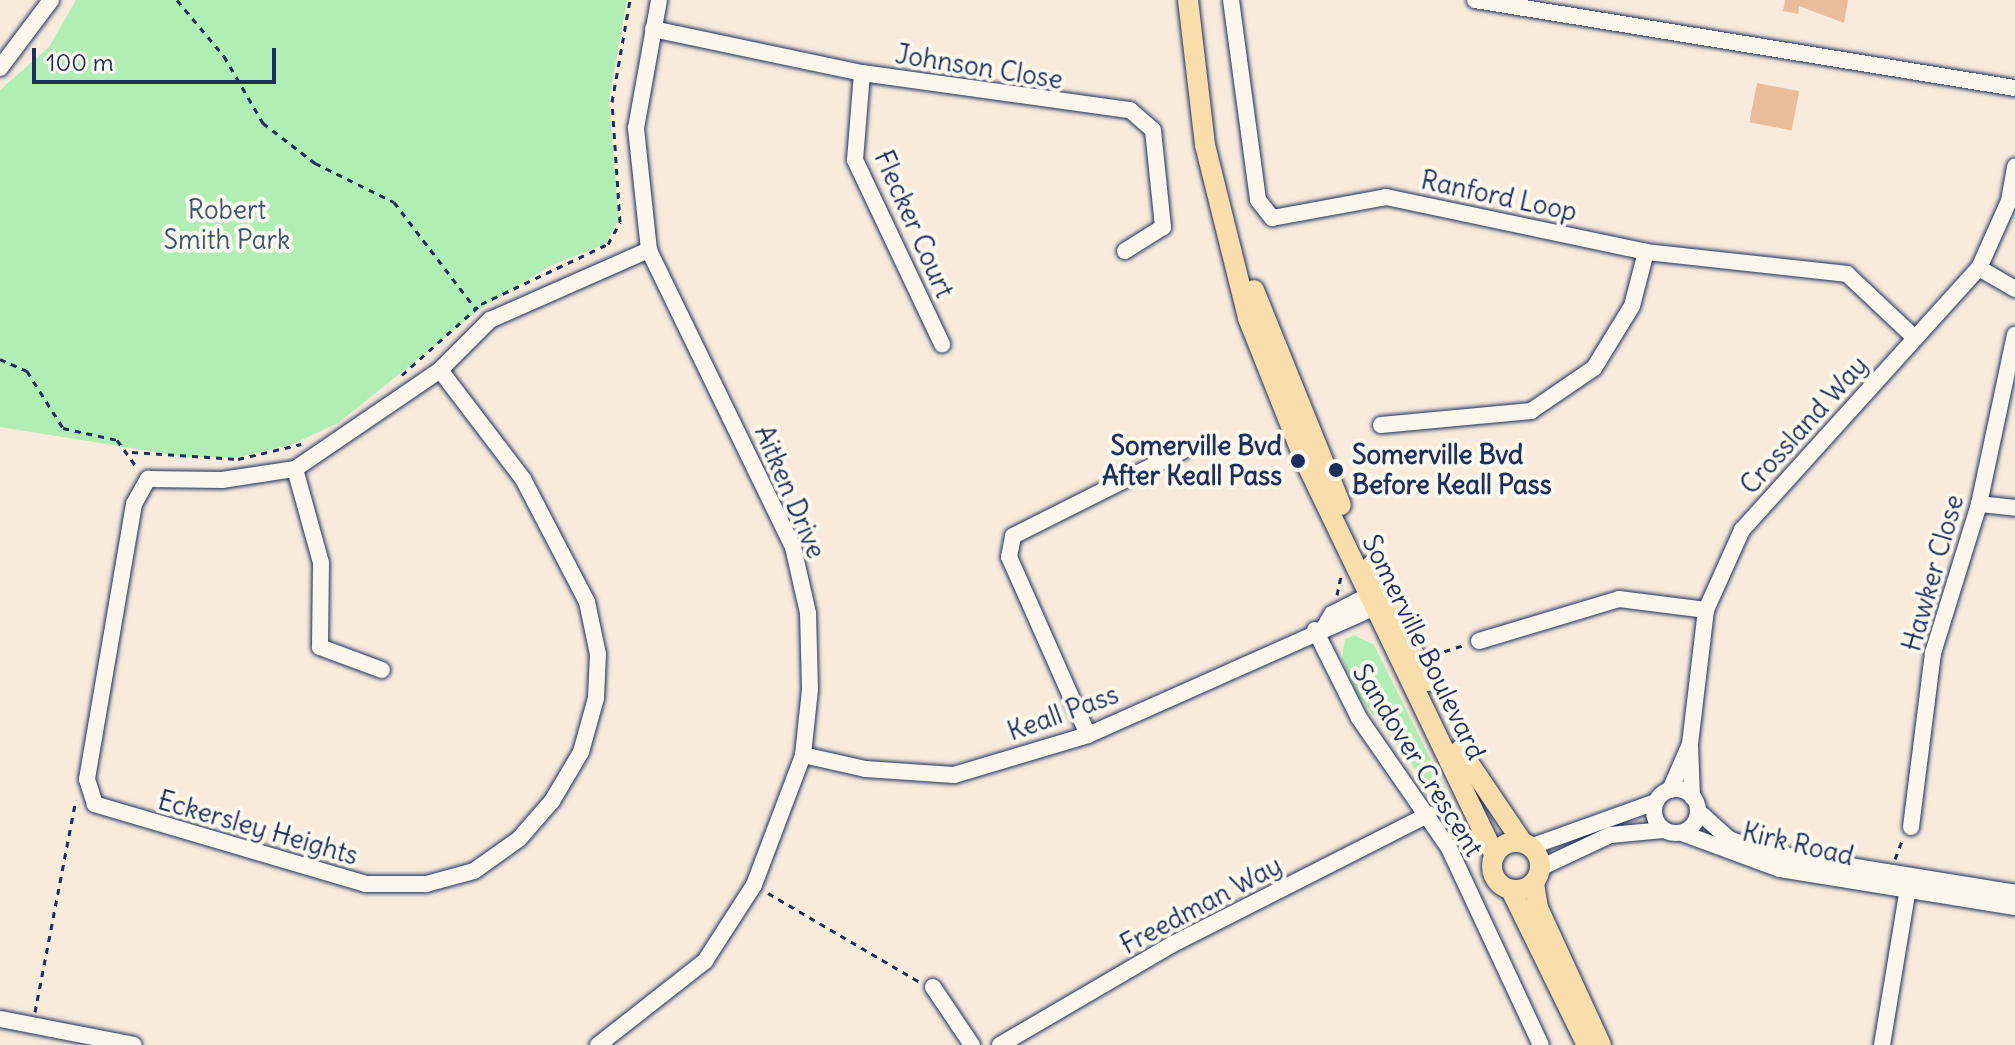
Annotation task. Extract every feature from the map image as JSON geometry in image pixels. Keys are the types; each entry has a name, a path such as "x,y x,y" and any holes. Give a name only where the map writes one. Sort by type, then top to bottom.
{"main road":[{"name":"Somerville Boulevard","path":"1188,0 1205,145 1248,318 1379,597 1495,855 1494,876 1511,890"},
{"name":"Somerville Boulevard","path":"1201,0 1223,173 1258,304 1379,597 1466,764 1526,845 1537,875"},
{"path":"1495,855 1526,845"},
{"path":"1586,1045 1511,890 1537,875 1538,908 1601,1045"}],"street":[{"path":"0,68 51,0"},
{"name":"Aitken Drive","path":"598,1045 705,961 754,885 803,755 808,613 793,547 649,250 636,128 659,0"},
{"name":"Ranford Loop","path":"1231,0 1258,200 1272,218 1386,197 1646,252 1847,274 1915,338"},
{"path":"1475,0 2015,88"},
{"name":"Johnson Close","path":"653,29 862,73 1130,110 1153,130 1163,227 1125,251"},
{"name":"Flecker Court","path":"862,73 855,160 942,344"},
{"name":"Crossland Way","path":"1695,804 1690,744 1706,610 1742,530 1979,268 2009,201 2015,167"},
{"path":"87,779 134,504 148,479 295,469 440,370 486,324 649,250"},
{"path":"1381,425 1531,411 1594,368 1632,306 1646,252"},
{"path":"1979,268 2015,289"},
{"name":"Hawker Close","path":"1911,827 1933,653 1979,504 2015,335"},
{"name":"Eckersley Heights","path":"87,779 95,804 366,884 426,884 474,871 519,839 581,752 596,698 598,654 587,602 558,539 440,370"},
{"path":"1088,735 1009,557 1013,536 1184,450"},
{"path":"295,469 321,563 320,647 382,670"},
{"path":"1979,504 2015,508"},
{"name":"Keall Pass","path":"803,755 865,769 954,775 1088,735 1320,628 1340,626 1379,597"},
{"path":"1479,641 1619,599 1706,610"},
{"name":"Sandover Crescent","path":"1320,628 1359,718 1429,814 1541,1045"},
{"name":"Crossland Way","path":"1670,790 1690,744"},
{"path":"1526,845 1656,802 1670,790 1695,804 1682,833 1664,830 1610,835 1537,875"},
{"path":"1656,802 1655,821 1664,830"},
{"name":"Kirk Road","path":"1695,804 1729,839 1763,852 1909,883"},
{"name":"Freedman Way","path":"1000,1045 1173,944 1429,814"},
{"name":"Kirk Road","path":"1682,833 1750,862 1909,883"},
{"path":"1909,883 2015,893"},
{"path":"1909,883 2015,907"},
{"path":"1882,1045 1909,883"},
{"path":"933,987 972,1045"},
{"path":"0,1019 33,1026 54,1038 134,1045"}],"path":[{"path":"177,0 224,56 263,123 315,163 394,202 486,324"},
{"path":"396,381 476,309 516,283 608,244 620,222 612,102 630,0"},
{"path":"0,359 27,371 63,428 117,440 132,452 148,479"},
{"path":"132,452 238,459 312,439"},
{"path":"1427,657 1479,641"},
{"path":"33,1026 67,818 87,779"},
{"path":"1895,863 1911,827"},
{"path":"754,885 933,987"}],"green space":[{"name":"Robert Smith Park","path":"76,0 627,0 609,100 619,220 605,244 550,266 483,307 338,423 293,444 240,457 187,457 0,427 0,90 49,47"},
{"path":"1354,635 1374,645 1475,849 1464,854 1425,782 1357,694 1342,658 1345,639"}],"building":[{"path":"1785,0 1848,0 1844,23 1799,6 1798,14 1783,11"},
{"path":"1757,83 1799,91 1792,130 1749,122"}],"place":[{"name":"Somerville Bvd After Keall Pass","path":"1298,461"},
{"name":"Somerville Bvd Before Keall Pass","path":"1336,470"}]}
